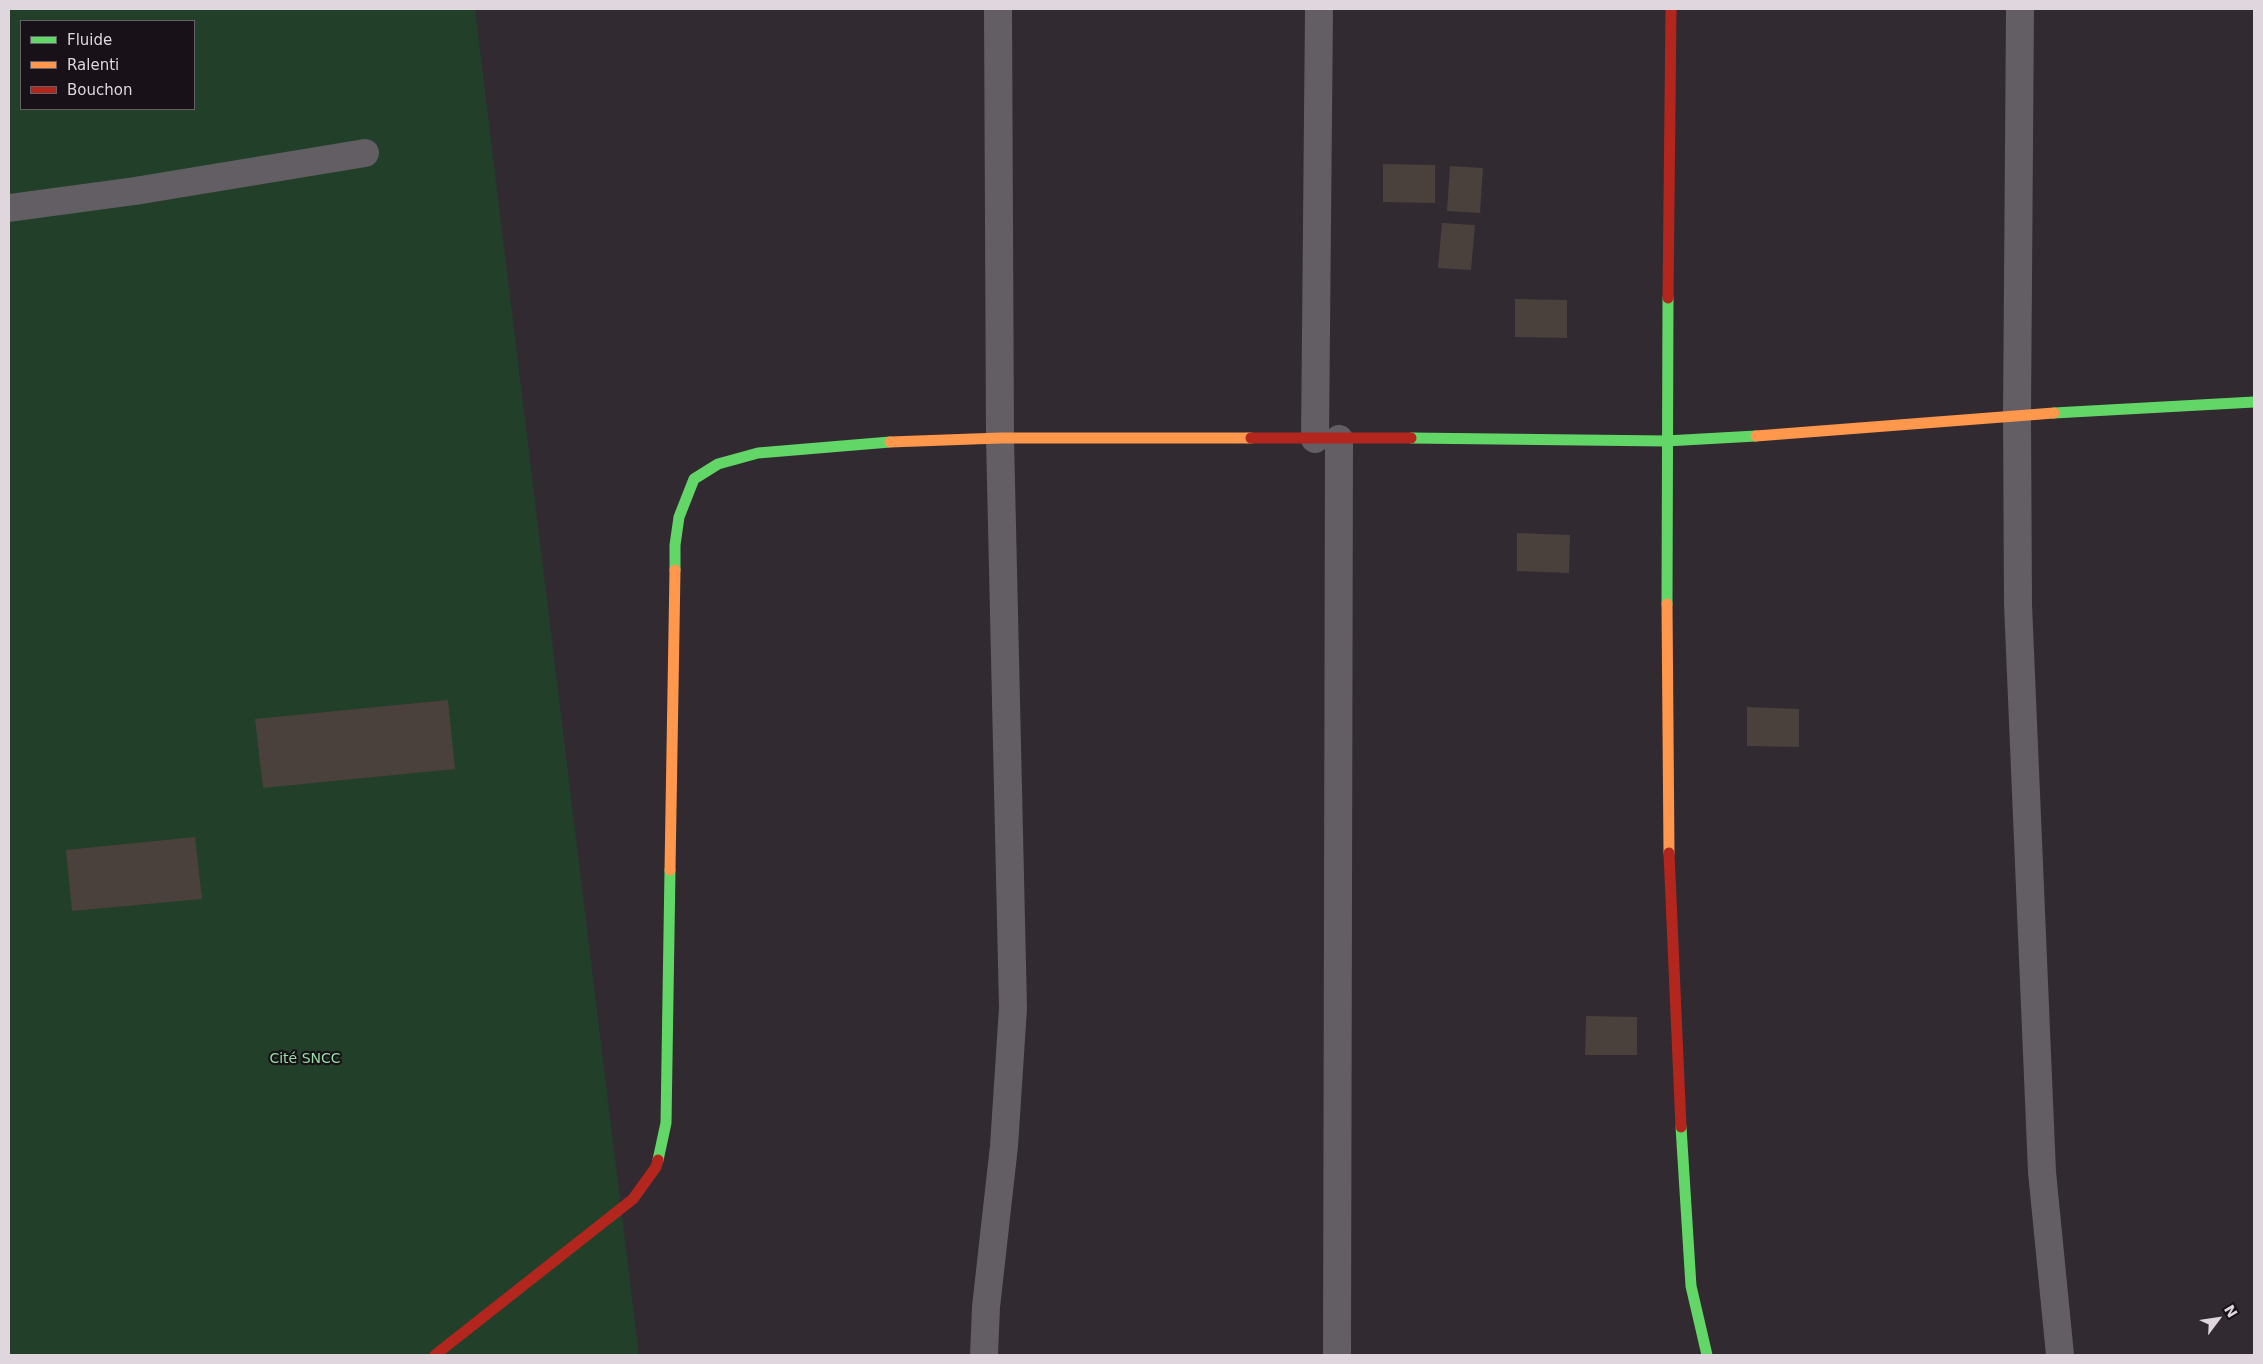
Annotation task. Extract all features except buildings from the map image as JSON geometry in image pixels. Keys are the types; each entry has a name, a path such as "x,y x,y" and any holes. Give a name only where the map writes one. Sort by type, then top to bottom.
{"street":[{"path":"984,1355 986,1307 1004,1146 1013,1008 1000,438 998,9"},
{"path":"1319,9 1327,439 1337,1355"},
{"path":"1671,9 1666,441 1669,884 1686,1227 1691,1286 1706,1355"},
{"path":"2020,9 2017,416 2018,604 2042,1172 2060,1355"},
{"path":"9,208 135,191 366,153"},
{"path":"435,1355 501,1300 633,1199 656,1167 666,1123 675,545 680,517 694,479 718,464 758,453 888,442 1000,438 1464,438 1666,441 1778,435 2017,416 2254,402"}],"green space":[{"name":"Cité SNCC","path":"9,9 475,9 639,1355 9,1355"}],"traffic: fast":[{"path":"1667,604 1668,298"},
{"path":"2054,413 2254,402"},
{"path":"1411,438 1666,441 1756,436"},
{"path":"675,570 675,545 679,517 694,479 718,464 758,453 890,442"},
{"path":"658,1160 666,1123 670,870"},
{"path":"1681,1127 1691,1286 1707,1355"}],"traffic: slow":[{"path":"1756,436 2054,413"},
{"path":"890,442 1000,438 1251,438"},
{"path":"670,870 675,570"},
{"path":"1667,604 1669,853"}],"traffic: jam":[{"path":"1668,298 1671,9"},
{"path":"1251,438 1411,438"},
{"path":"1669,853 1681,1127"},
{"path":"435,1355 633,1199 656,1167 658,1160"}]}
